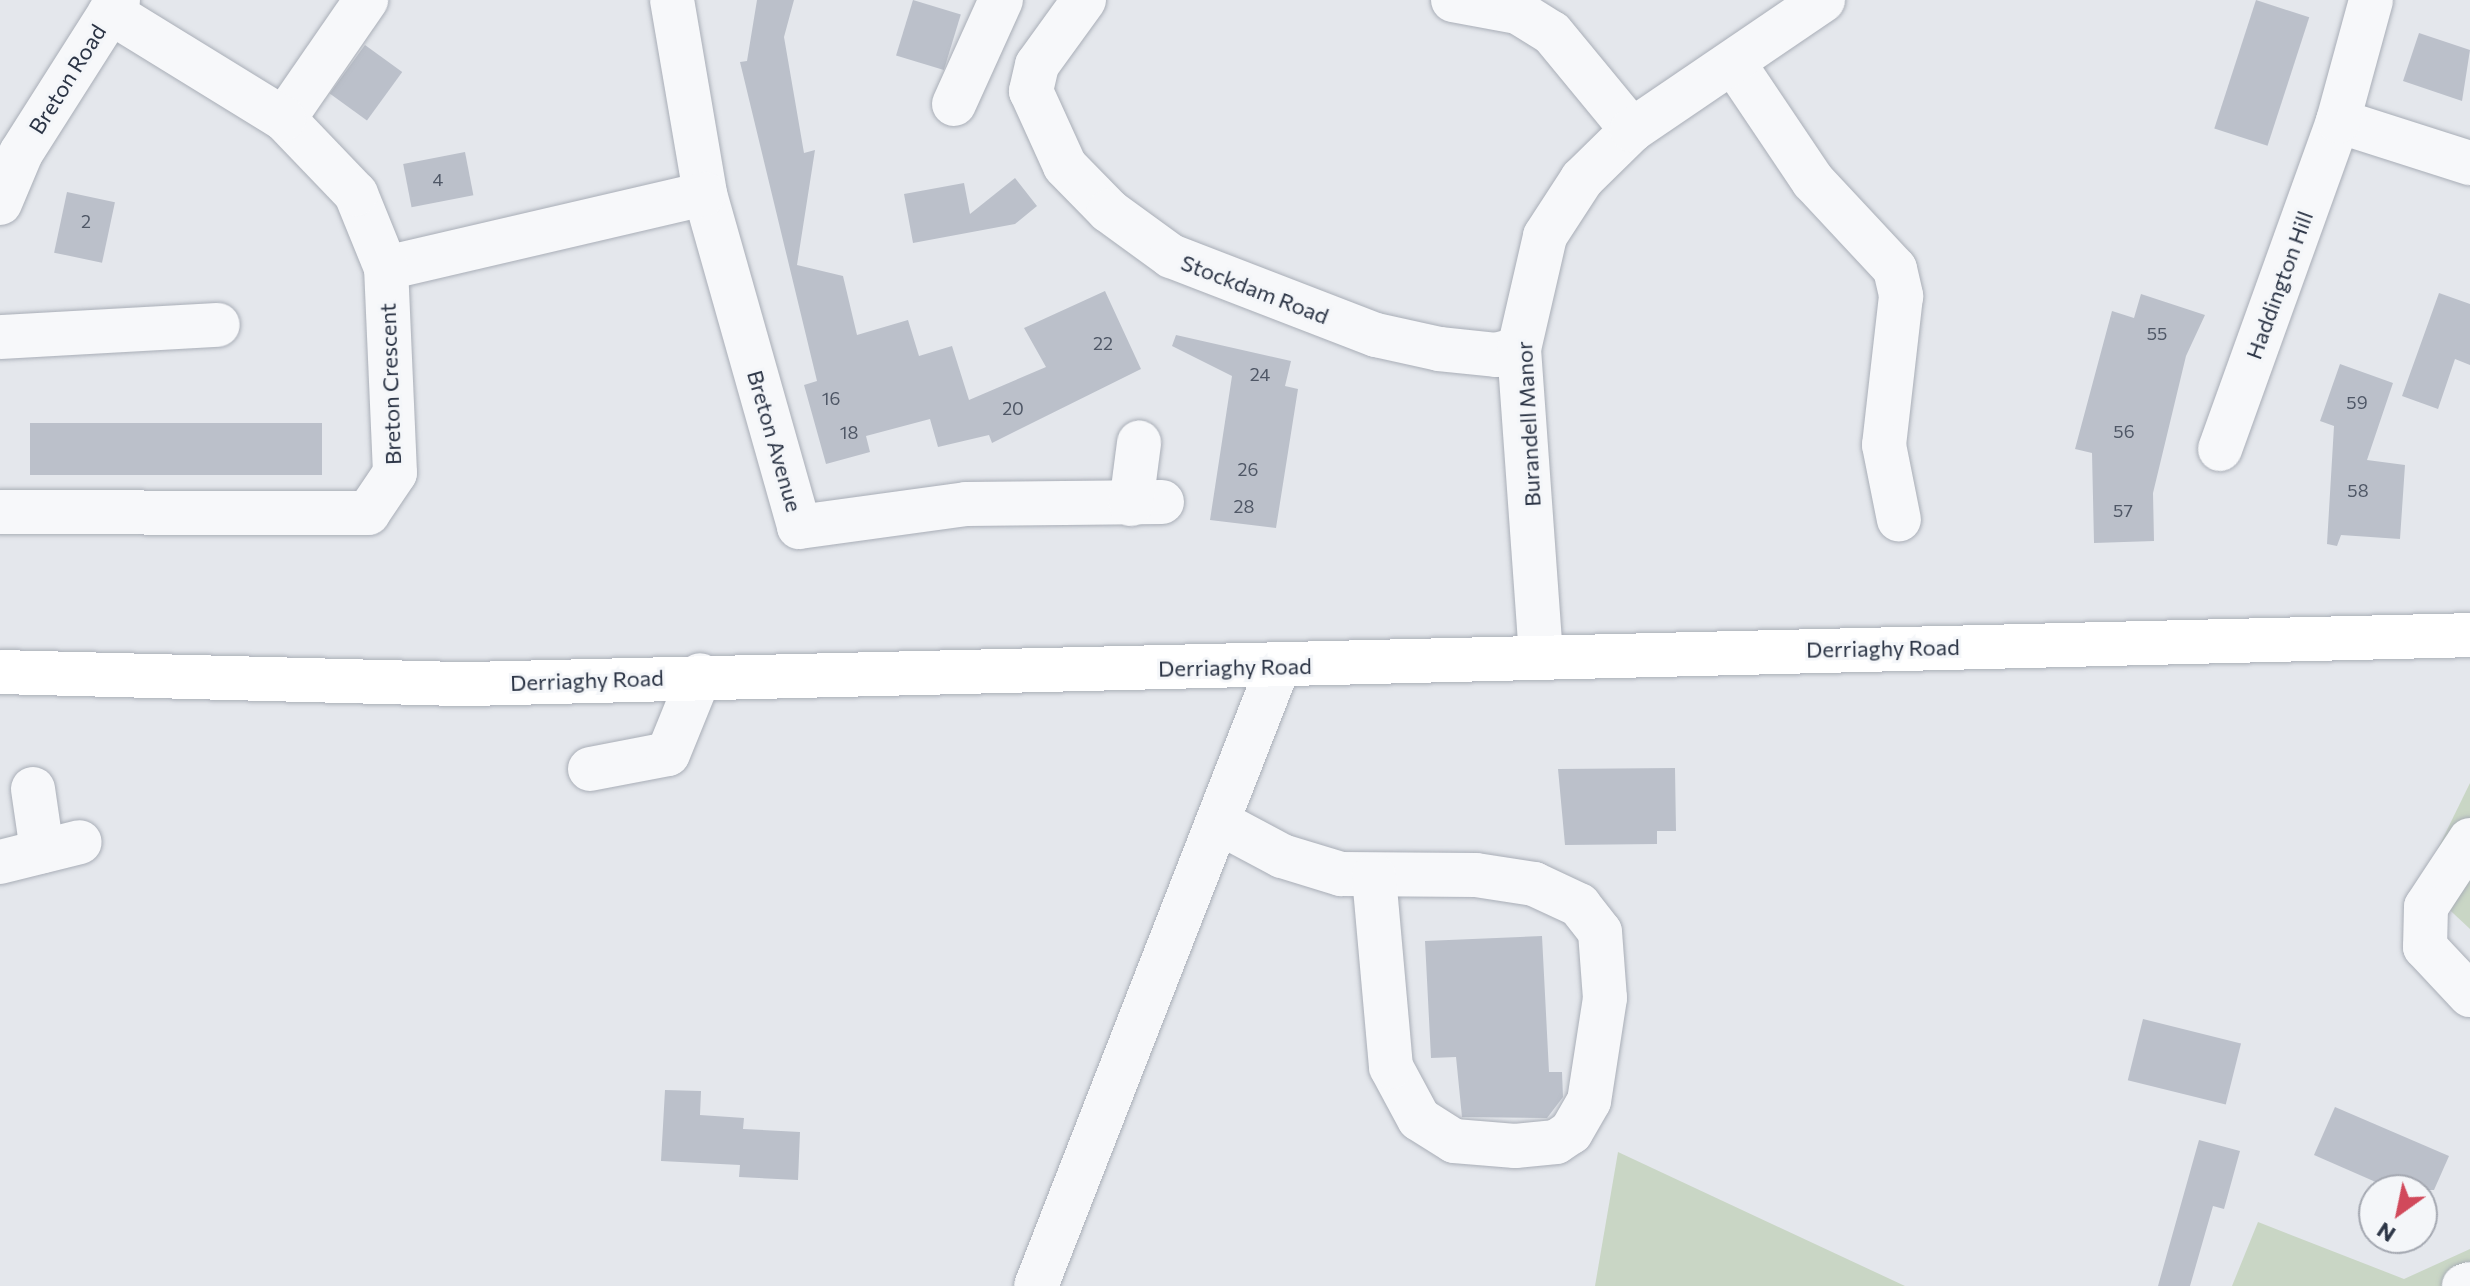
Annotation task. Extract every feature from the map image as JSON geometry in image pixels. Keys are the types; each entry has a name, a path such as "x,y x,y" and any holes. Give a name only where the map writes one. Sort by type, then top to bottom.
{"main road":[{"name":"Derriaghy Road","path":"0,672 470,684 700,675 1278,667 1541,656 2470,635"}],"street":[{"path":"284,119 366,0"},
{"name":"Breton Avenue","path":"672,0 705,194 799,527 966,504 1147,503 1139,443"},
{"path":"954,104 1001,0"},
{"name":"Stockdam Road","path":"1084,0 1037,65 1031,91 1065,166 1109,211 1171,256 1376,335 1439,349 1496,355 1519,349"},
{"path":"1453,0 1518,12 1552,33 1632,130"},
{"name":"Burandell Manor","path":"1541,656 1519,349 1545,236 1582,179 1632,130 1735,65 1823,0"},
{"name":"Haddington Hill","path":"2220,449 2338,121 2371,0"},
{"name":"Breton Crescent","path":"0,512 368,513 395,473 386,268 356,194 284,119 114,6"},
{"name":"Breton Road","path":"0,203 21,153 114,6"},
{"path":"1735,65 1813,181 1895,269 1901,296 1884,445 1899,520"},
{"path":"2338,121 2470,163"},
{"path":"386,268 705,194"},
{"path":"0,337 218,325"},
{"path":"1036,1286 1222,824 1278,667"},
{"path":"590,769 668,754 700,675"},
{"path":"0,862 61,847 33,789"},
{"path":"1222,824 1282,856 1374,876 1433,870 1534,884 1562,893 1591,920 1605,951 1601,1053 1589,1101 1571,1132 1556,1142 1515,1146 1454,1141 1419,1119 1391,1067 1374,876"},
{"path":"2470,840 2426,907 2425,947 2470,995"},
{"path":"2464,1286 2470,1284"}],"green space":[{"path":"2470,783 2470,929 2421,883"},
{"path":"1618,1152 1905,1286 1595,1286"},
{"path":"2258,1222 2404,1279 2470,1249 2470,1286 2232,1286"}],"building":[{"path":"757,0 794,0 784,37 804,153 815,150 797,265 843,276 857,335 908,320 919,356 952,346 969,400 1046,367 1024,328 1105,291 1141,369 992,443 989,435 938,447 930,419 866,436 870,452 826,464 804,385 817,381 740,62 747,61"},
{"path":"913,0 961,15 944,70 896,55"},
{"path":"2256,0 2309,17 2268,146 2214,128"},
{"path":"2419,33 2470,50 2462,101 2403,81"},
{"path":"365,45 402,72 367,121 330,94"},
{"path":"465,152 473,195 412,207 403,164"},
{"path":"1015,178 1037,206 1015,224 913,243 904,194 964,183 970,214"},
{"path":"67,192 115,202 102,263 54,253"},
{"path":"2439,293 2470,304 2470,365 2455,359 2438,409 2402,396"},
{"path":"2141,294 2205,315 2186,356 2153,493 2154,541 2094,543 2092,453 2075,449 2112,311 2134,318"},
{"path":"1176,335 1291,361 1285,386 1298,389 1276,528 1210,520 1232,376 1172,346"},
{"path":"2340,364 2393,383 2367,460 2405,465 2400,539 2341,535 2337,546 2327,544 2334,426 2320,421"},
{"path":"30,423 322,423 322,475 30,475"},
{"path":"1675,768 1676,831 1657,831 1657,844 1565,845 1558,769"},
{"path":"1542,936 1549,1072 1562,1072 1563,1097 1547,1118 1462,1117 1456,1057 1431,1058 1425,941"},
{"path":"2143,1019 2241,1043 2226,1105 2128,1080"},
{"path":"665,1090 701,1091 700,1115 744,1118 743,1129 800,1132 798,1180 739,1177 740,1165 661,1161"},
{"path":"2335,1107 2449,1156 2438,1181 2438,1174 2358,1174 2314,1155"},
{"path":"2199,1140 2240,1151 2224,1209 2213,1206 2190,1286 2158,1286"}]}
